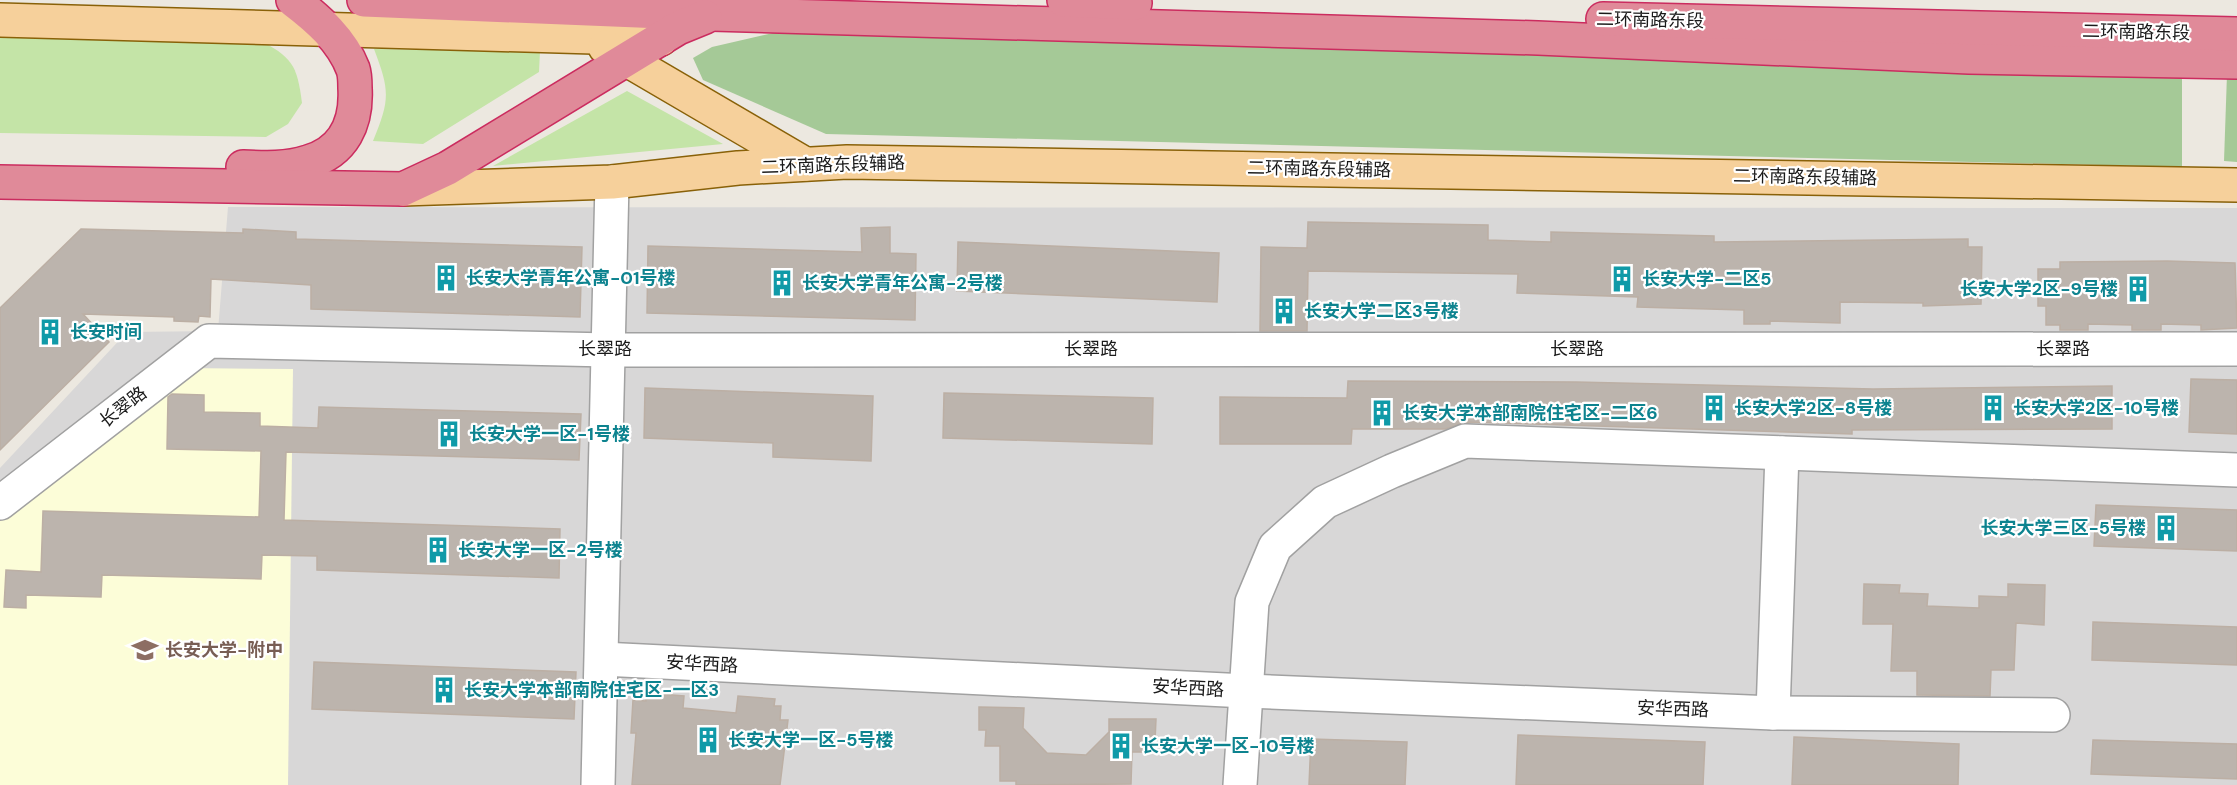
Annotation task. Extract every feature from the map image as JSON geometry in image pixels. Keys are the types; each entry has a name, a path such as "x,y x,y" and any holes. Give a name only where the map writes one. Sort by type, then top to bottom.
{"highway":[{"path":"0,163 275,168 308,162 329,152 347,135 355,117 354,71 340,45 327,29 293,0"},
{"path":"364,0 712,14 1538,38 1970,57 2237,62"},
{"path":"873,18 963,0"},
{"name":"二环南路东段","path":"1064,0 1358,13 2237,34"},
{"path":"0,182 403,189 448,168 678,28 712,14"}],"main road":[{"path":"0,20 661,39"},
{"path":"589,38 805,164"},
{"name":"二环南路东段辅路","path":"403,189 612,182 738,168 847,162 2237,184"}],"lane":[{"path":"598,785 612,182"},
{"name":"长翠路","path":"0,502 208,340 609,350 2237,349"},
{"path":"1240,785 1252,602 1275,547 1326,502 1392,471 1465,441 2237,470"},
{"path":"1773,713 1782,453"},
{"name":"安华西路","path":"602,659 1246,691 1773,713 2053,715"}],"shaded area":[{"path":"786,30 2182,76 2182,167 826,134 703,80 693,58 712,47"},
{"path":"2227,74 2237,74 2237,162 2224,161"},
{"path":"228,207 2237,208 2237,785 0,785 0,468 127,332 218,331"},
{"name":"长安大学-附中","path":"181,368 293,369 288,785 0,785 0,515"}],"green space":[{"path":"0,34 257,39 278,51 291,63 298,79 302,103 288,124 266,137 0,133"},
{"path":"374,49 540,51 539,72 423,144 373,141 383,115 386,95 383,75"},
{"path":"627,91 723,144 493,166"}],"building":[{"path":"1308,222 1488,225 1488,240 1551,242 1551,232 1714,236 1714,242 1968,239 1968,247 1982,247 1981,304 1923,306 1923,303 1840,302 1840,323 1770,321 1770,324 1744,324 1744,310 1637,307 1638,297 1517,293 1518,274 1308,271 1307,331 1260,331 1261,247 1307,248"},
{"name":"长安大学青年公寓-2号楼","path":"890,227 890,253 916,254 915,320 647,313 648,246 862,252 861,228"},
{"path":"81,229 243,233 243,229 296,232 296,239 582,247 580,317 311,309 311,285 211,279 210,317 199,316 198,322 174,321 174,317 83,314 109,342 0,450 0,308"},
{"path":"958,242 1219,253 1217,302 957,291"},
{"name":"长安大学2区-9号楼","path":"2060,262 2235,263 2237,328 2201,330 2201,325 2161,324 2161,330 2132,330 2132,325 2088,324 2088,330 2060,330 2060,325 2046,325 2046,306 2038,306 2038,269 2060,269"},
{"path":"2191,379 2237,380 2237,434 2189,432"},
{"path":"1348,381 1576,382 1873,389 2112,386 2112,429 1852,430 1852,434 1466,422 1445,429 1352,429 1351,444 1220,444 1220,397 1347,398"},
{"path":"645,388 873,396 871,461 773,457 773,443 644,438"},
{"path":"944,393 1153,398 1152,444 943,438"},
{"path":"172,394 204,395 204,412 260,413 260,426 318,428 319,407 581,414 579,460 286,452 284,520 560,529 559,578 317,570 317,556 262,555 261,579 102,575 101,597 26,595 26,608 4,607 6,570 41,572 43,511 259,517 261,451 167,449 168,397"},
{"name":"长安大学三区-5号楼","path":"2096,505 2237,510 2237,551 2094,546"},
{"path":"1864,584 1900,585 1899,593 1928,594 1927,606 1979,608 1979,596 2008,597 2008,584 2045,585 2044,625 2016,623 2014,670 1991,670 1990,696 1917,695 1917,671 1891,671 1893,624 1863,624"},
{"path":"2093,622 2237,627 2237,665 2092,660"},
{"name":"长安大学本部南院住宅区-一区3","path":"314,662 576,672 574,719 312,709"},
{"name":"长安大学一区-5号楼","path":"646,693 684,696 683,708 736,713 738,696 775,699 774,706 781,706 780,720 788,720 780,785 632,785 636,733 631,733 633,700 646,701"},
{"name":"长安大学一区-10号楼","path":"979,707 1024,708 1023,728 1047,753 1086,755 1109,732 1109,719 1156,719 1155,741 1148,741 1147,752 1132,752 1131,784 1016,785 1016,781 1000,781 1000,746 985,746 986,730 979,730"},
{"path":"1518,735 1705,742 1703,785 1516,785"},
{"path":"1794,737 1959,744 1958,785 1792,785"},
{"path":"1311,739 1407,742 1405,785 1309,785"},
{"path":"2093,740 2237,744 2237,779 2091,774"}],"place":[{"name":"长安大学青年公寓-01号楼","path":"446,278"},
{"name":"长安大学-二区5","path":"1622,279"},
{"name":"长安大学青年公寓-2号楼","path":"782,283"},
{"name":"长安大学2区-9号楼","path":"2138,289"},
{"name":"长安大学二区3号楼","path":"1284,311"},
{"name":"长安时间","path":"50,332"},
{"name":"长安大学2区-8号楼","path":"1714,408"},
{"name":"长安大学2区-10号楼","path":"1993,408"},
{"name":"长安大学本部南院住宅区-二区6","path":"1382,413"},
{"name":"长安大学一区-1号楼","path":"449,434"},
{"name":"长安大学三区-5号楼","path":"2166,528"},
{"name":"长安大学一区-2号楼","path":"438,550"},
{"name":"长安大学-附中","path":"145,650"},
{"name":"长安大学本部南院住宅区-一区3","path":"444,690"},
{"name":"长安大学一区-5号楼","path":"708,740"},
{"name":"长安大学一区-10号楼","path":"1121,746"}]}
